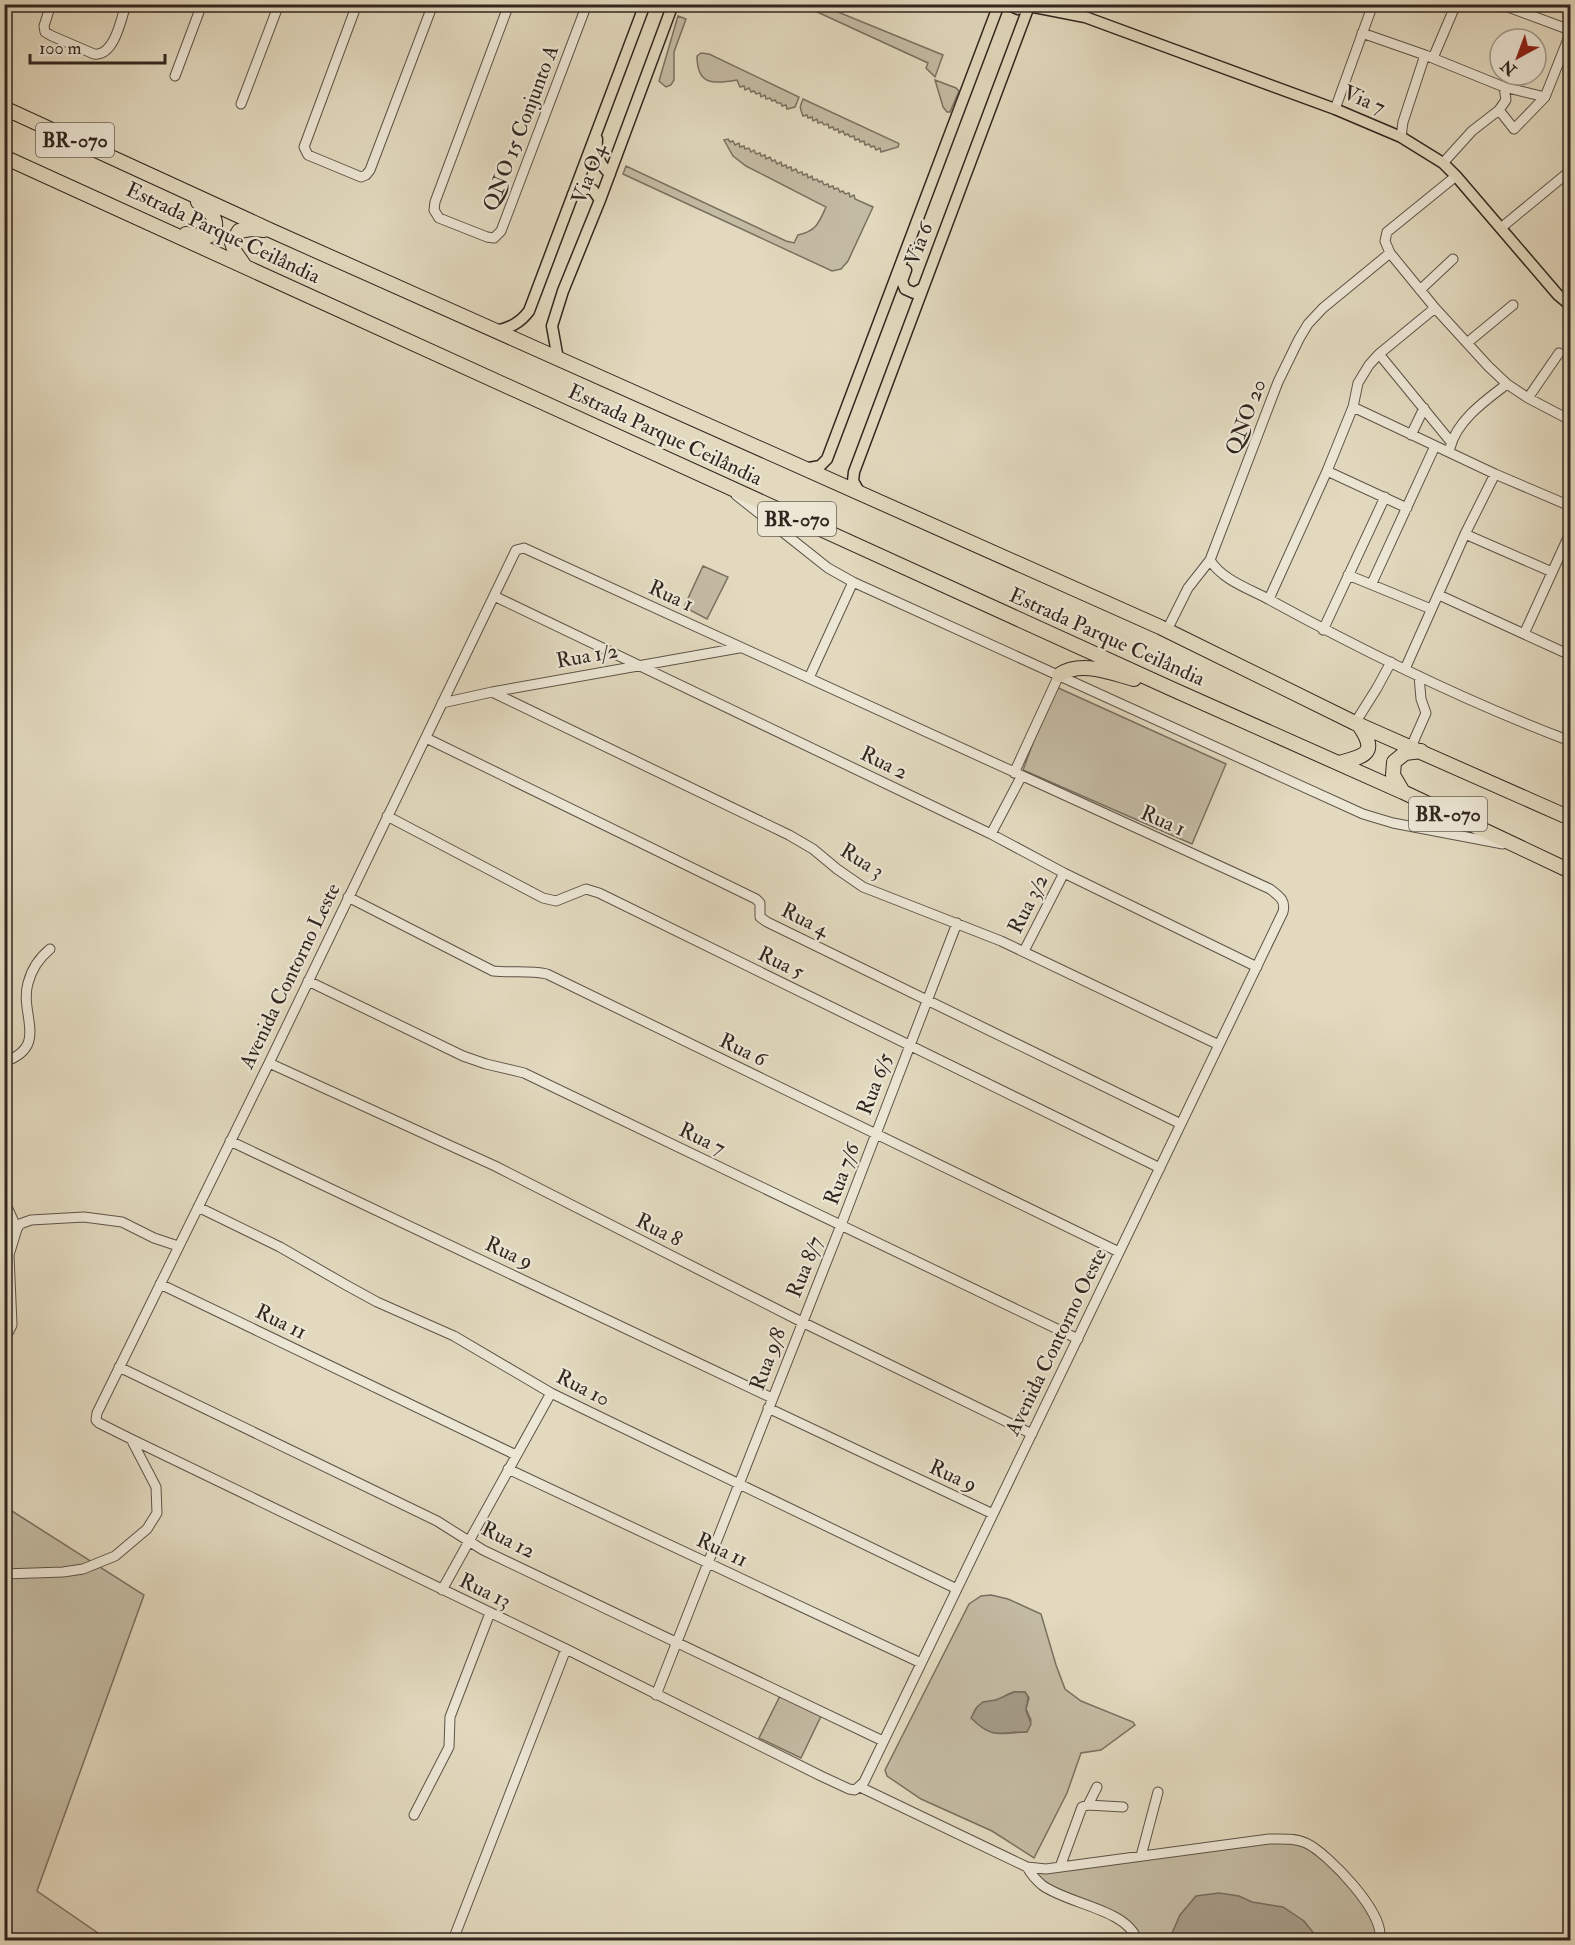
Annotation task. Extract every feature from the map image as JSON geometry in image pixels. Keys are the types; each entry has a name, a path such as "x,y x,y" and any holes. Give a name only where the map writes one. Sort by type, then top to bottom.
{"highway":[{"name":"Estrada Parque Ceilândia","path":"4,108 272,231 1167,630 1357,724 1570,818"},
{"name":"Estrada Parque Ceilândia","path":"4,156 724,486 1403,792 1570,872"},
{"path":"164,229 206,237 213,234 216,227 214,217 206,207 180,188"},
{"path":"245,266 235,252 232,243 239,231 251,229 272,231"},
{"path":"1059,675 1082,668 1172,689"},
{"path":"1339,763 1361,757 1366,752 1369,744 1368,738 1357,724"},
{"path":"1403,792 1394,775 1394,762 1405,753 1416,749"}],"main road":[{"name":"Via O4","path":"495,331 515,325 524,318 529,310 645,4"},
{"name":"Via O4","path":"558,359 552,326 563,291 674,4"},
{"name":"Via 6","path":"804,469 820,466 827,459 999,4"},
{"name":"Via 7","path":"1007,4 1018,9 1030,5 1085,17 1335,109 1401,137 1443,163 1558,295 1569,301"},
{"name":"Via 7","path":"1064,4 1085,17"},
{"name":"Via 6","path":"861,495 853,481 854,472 1030,5"},
{"path":"598,129 598,159 602,167 610,174"},
{"path":"923,288 911,293 903,287 902,280 926,217 930,186"},
{"path":"573,194 588,188 593,190 600,200"}],"street":[{"path":"49,9 44,26 45,32 101,55 111,44 126,4"},
{"path":"175,76 202,4"},
{"path":"241,104 279,4"},
{"path":"357,4 304,147 308,155 361,177 370,170 433,4"},
{"name":"QNO 15 Conjunto A","path":"509,4 434,210 439,218 487,237 494,237 501,231 587,4"},
{"path":"1335,109 1373,4"},
{"path":"1401,137 1403,122 1429,57 1456,4"},
{"path":"1499,110 1514,129 1545,98 1570,32 1501,5"},
{"path":"1362,33 1488,81"},
{"path":"1443,163 1472,131 1499,110 1506,100 1504,87 1545,98"},
{"path":"1502,228 1570,171"},
{"path":"1456,176 1387,232 1385,241 1390,253 1467,344 1508,384 1528,398 1570,420"},
{"name":"QNO 20","path":"1167,630 1188,588 1210,560 1278,382 1299,339 1308,324 1323,308 1390,253"},
{"path":"1420,290 1453,260"},
{"path":"1467,344 1513,305"},
{"path":"1269,599 1327,471 1353,407 1358,383 1379,354 1435,308"},
{"path":"1528,398 1560,353"},
{"path":"1379,354 1451,442"},
{"path":"1449,452 1451,442 1462,424 1485,401 1508,384"},
{"path":"1353,407 1495,474 1570,506"},
{"path":"1411,435 1424,408"},
{"path":"1372,583 1435,446"},
{"path":"1327,471 1407,508"},
{"path":"1405,669 1465,534 1495,474"},
{"path":"724,486 828,568 853,582 1364,814 1393,823 1512,845"},
{"path":"1323,630 1384,497"},
{"path":"1524,634 1570,533"},
{"path":"1465,534 1552,572"},
{"name":"Rua 1","path":"519,549 524,548 1270,889 1285,904 1283,912"},
{"name":"Avenida Contorno Leste","path":"96,1420 97,1413 119,1367 269,1063 494,596 519,549"},
{"path":"1210,560 1214,566 1232,579 1323,630 1522,723 1570,741"},
{"path":"1348,575 1431,609"},
{"path":"809,678 853,582"},
{"path":"1438,595 1570,655"},
{"name":"Rua 2","path":"494,596 991,834 1064,873 1257,967"},
{"name":"Rua 1/2","path":"442,703 739,648"},
{"path":"1357,724 1391,662"},
{"path":"991,834 1059,675"},
{"path":"1416,749 1425,713 1419,676"},
{"name":"Rua 3","path":"492,692 789,834 863,887 1024,951 1219,1045"},
{"name":"Rua 4","path":"426,738 756,899 760,903 760,916 766,922 1181,1124"},
{"name":"Rua 5","path":"387,816 543,898 556,901 586,889 599,893 1160,1168"},
{"name":"Rua 3/2","path":"1024,951 1064,873"},
{"name":"Rua 6","path":"348,897 493,971 512,973 530,971 547,974 1119,1252"},
{"name":"Avenida Contorno Oeste","path":"860,1787 1283,912"},
{"name":"Rua 6/5","path":"876,1135 957,923"},
{"path":"4,1062 19,1057 26,1050 30,1039 27,985 37,960 50,949"},
{"name":"Rua 7","path":"308,981 463,1056 486,1064 524,1072 1078,1339"},
{"name":"Rua 8","path":"269,1063 495,1166 802,1322 1032,1434"},
{"name":"Rua 7/6","path":"841,1226 876,1135"},
{"name":"Rua 9","path":"230,1141 772,1398"},
{"path":"4,1200 17,1229"},
{"name":"Rua 10","path":"198,1207 280,1247 377,1302 454,1336 551,1393 957,1589"},
{"path":"4,1341 12,1325 9,1254 20,1224 31,1220 84,1217 122,1222 154,1238 178,1246"},
{"name":"Rua 8/7","path":"802,1322 841,1226"},
{"name":"Rua 11","path":"160,1284 516,1455"},
{"name":"Rua 9/8","path":"656,1695 802,1322"},
{"name":"Rua 12","path":"119,1367 437,1521 483,1550 884,1741"},
{"path":"442,1590 551,1393"},
{"name":"Rua 9","path":"768,1408 993,1514"},
{"name":"Rua 13","path":"96,1420 849,1789 855,1790 860,1787 1027,1867"},
{"path":"4,1574 83,1569 115,1556 147,1529 157,1513 156,1487 131,1439"},
{"name":"Rua 11","path":"508,1469 921,1663"},
{"path":"414,1815 449,1747 450,1717 490,1613"},
{"path":"453,1941 566,1649"},
{"path":"1088,1805 1096,1787"},
{"path":"1141,1856 1158,1792"},
{"path":"1060,1867 1082,1807 1088,1805 1123,1807"},
{"path":"1027,1867 1046,1869 1269,1839 1291,1839 1306,1843 1324,1853 1339,1868 1372,1912 1380,1929 1378,1941"},
{"path":"1027,1867 1043,1886 1123,1921 1133,1931 1137,1941"}],"shaded area":[{"path":"802,5 821,5 943,55 935,77 926,68 928,63"},
{"path":"678,16 686,19 674,52 674,80 666,87 659,81"},
{"path":"701,53 709,54 799,97 795,107 787,109 786,105 782,106 781,103 772,101 770,98 766,99 765,95 761,97 760,93 751,92 749,88 745,90 744,86 740,87 737,80 708,81 700,73 698,66 697,56"},
{"path":"935,80 959,91 950,112 943,107"},
{"path":"803,99 898,143 898,147 881,152 880,148 876,150 874,146 865,145 864,141 855,140 854,136 845,135 843,131 839,133 838,129 834,130 833,127 829,128 828,124 818,123 817,119 813,121 812,117 808,118 807,115 803,116 800,108"},
{"path":"728,139 735,145 739,143 740,147 749,148 751,152 754,150 756,154 765,155 766,159 770,157 777,164 781,162 782,166 791,167 792,171 796,169 798,173 807,174 808,178 812,176 813,180 822,181 824,185 833,186 834,189 838,188 845,194 849,193 850,197 854,195 855,199 873,207 848,261 841,269 832,271 623,174 626,166 794,243 798,235 809,231 816,225 826,207 746,166 733,156 724,140"},
{"path":"703,566 728,577 707,619 684,607"},
{"path":"1054,686 1226,764 1192,844 1023,770"},
{"path":"4,1506 144,1595 37,1891 108,1940 5,1940"},
{"path":"991,1595 1008,1599 1041,1614 1065,1689 1081,1701 1133,1722 1135,1725 1101,1750 1081,1753 1067,1793 1034,1858 992,1831 921,1799 887,1776 885,1770 969,1604 981,1596","holes":["1012,1692 1025,1692 1029,1698 1026,1709 1031,1720 1027,1732 992,1733 972,1718 979,1705 1000,1699"]},
{"path":"1014,1692 1025,1692 1028,1697 1026,1710 1031,1724 1027,1732 992,1732 971,1718 983,1702 996,1700"},
{"path":"781,1694 822,1714 801,1758 759,1738"},
{"path":"1291,1839 1324,1853 1372,1912 1379,1940 1137,1940 1129,1926 1054,1892 1027,1867"},
{"path":"1219,1893 1283,1907 1304,1921 1319,1940 1169,1940 1180,1915 1196,1896"}]}
